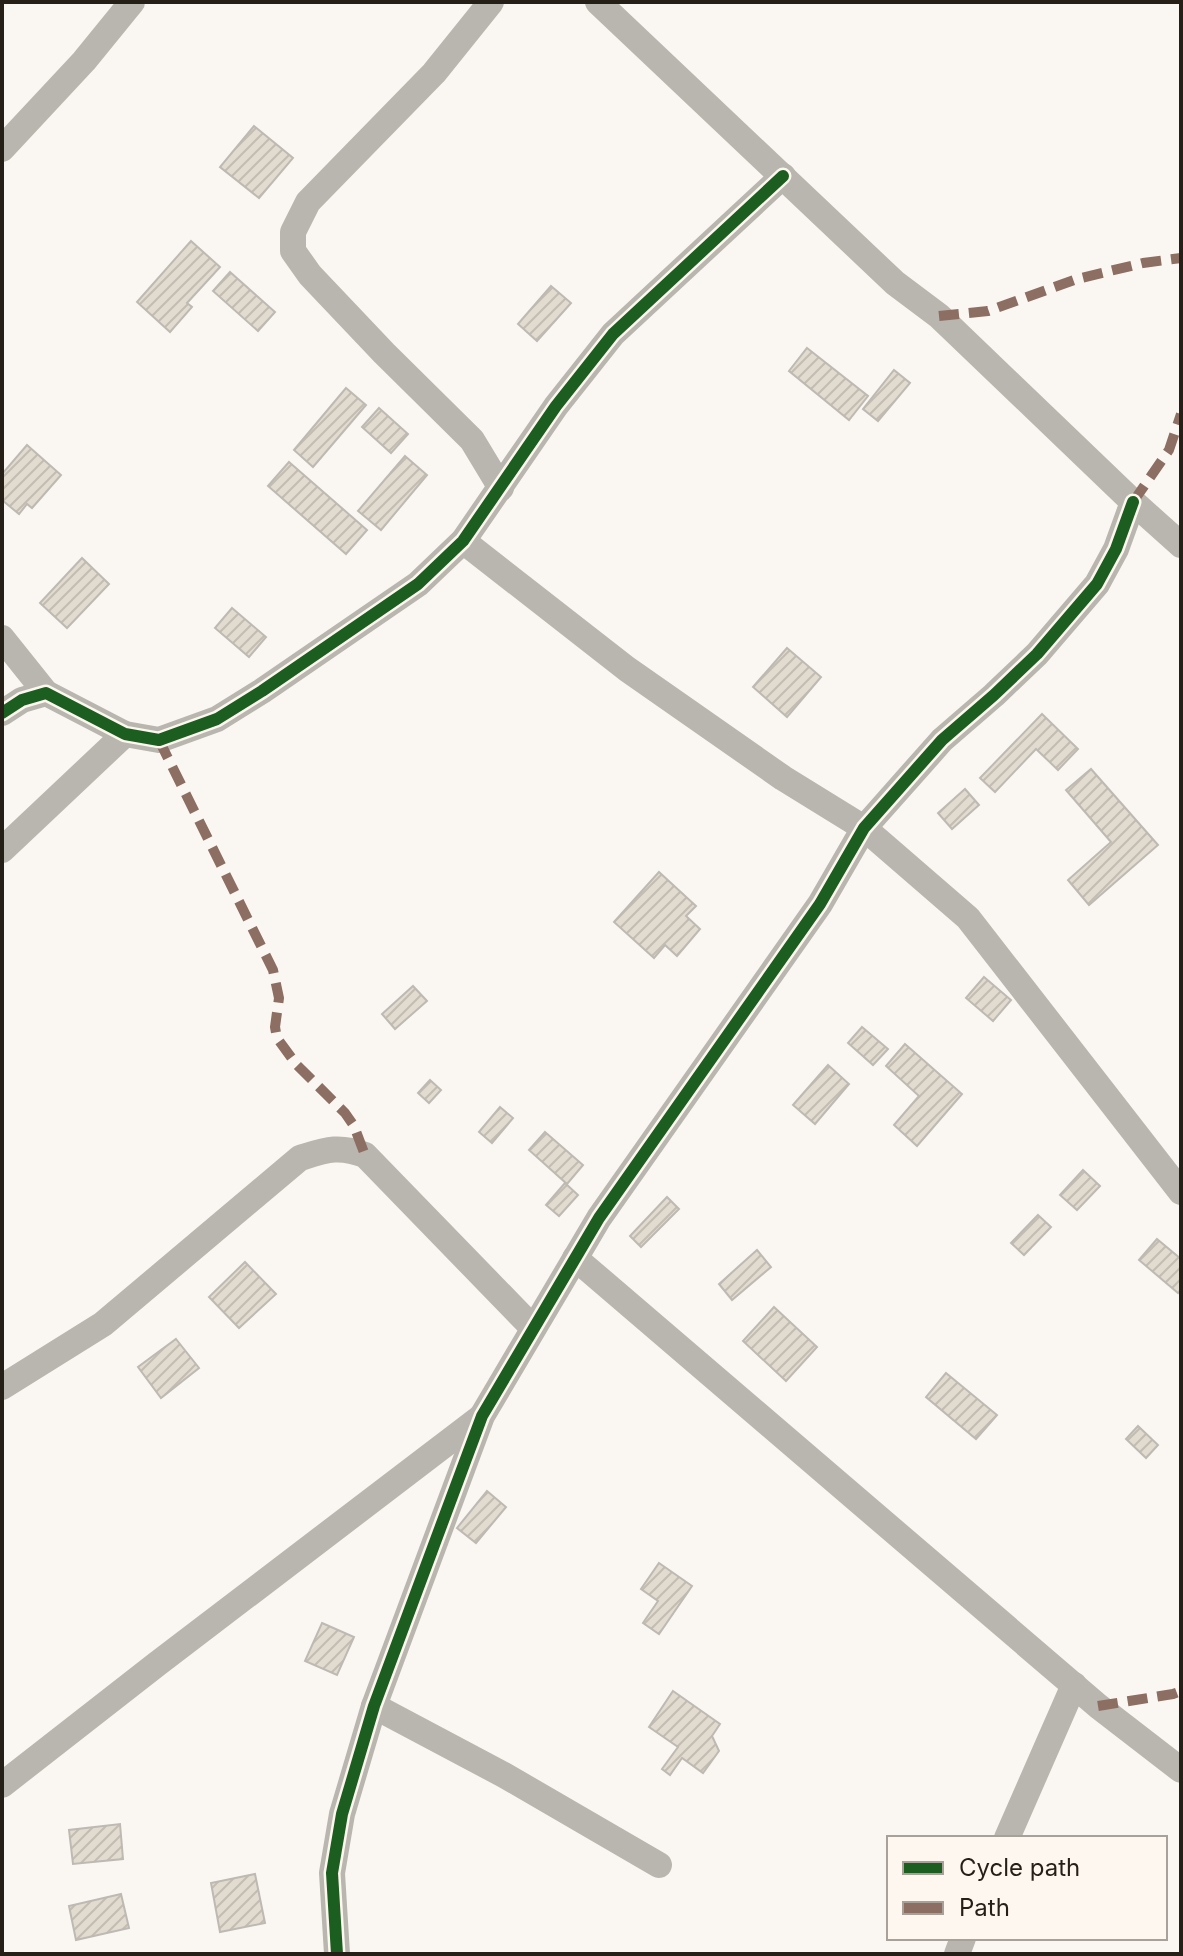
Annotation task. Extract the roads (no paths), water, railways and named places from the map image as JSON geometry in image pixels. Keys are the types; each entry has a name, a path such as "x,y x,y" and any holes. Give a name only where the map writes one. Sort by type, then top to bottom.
{"street":[{"path":"2,149 84,61 132,2"},
{"path":"491,2 434,73 308,202 293,232 293,251 310,275 472,440 501,488"},
{"path":"598,2 895,283 939,316 1181,545"},
{"path":"2,638 46,693 125,734 159,740 217,719 418,584 463,541 556,406 613,334 783,176"},
{"path":"337,1954 332,1873 342,1814 374,1706 482,1416 599,1218 820,904 864,828 942,740 1037,654 1097,584 1116,549 1133,502"},
{"path":"463,541 627,669 783,778 864,828 968,918 1181,1192"},
{"path":"2,713 22,700 46,693"},
{"path":"2,850 125,734"},
{"path":"2,1387 103,1324 300,1158 328,1149 348,1149 365,1155 533,1328"},
{"path":"575,1258 1074,1685 1181,1770"},
{"path":"2,1785 482,1416"},
{"path":"1008,1836 1074,1685"},
{"path":"374,1706 504,1775 659,1865"}]}
